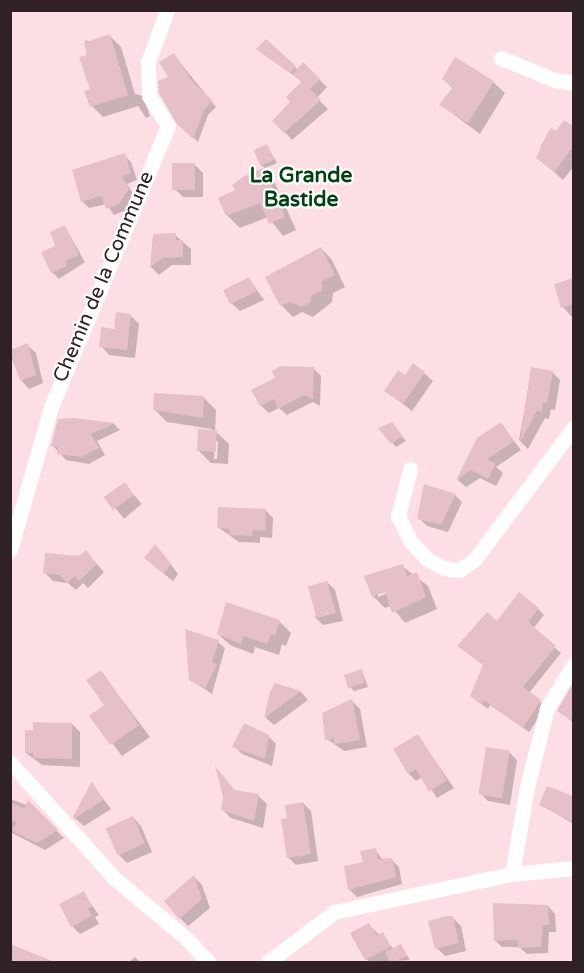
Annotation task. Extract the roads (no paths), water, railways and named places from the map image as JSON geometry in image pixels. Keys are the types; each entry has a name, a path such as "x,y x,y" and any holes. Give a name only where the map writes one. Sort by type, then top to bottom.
{"street":[{"name":"Chemin de la Commune","path":"10,550 51,407 168,126 148,96 148,62 167,10"},
{"path":"501,58 555,80 573,83"},
{"path":"410,469 398,516 412,543 427,559 444,568 459,570 474,560 573,427"},
{"path":"512,874 527,787 547,708 573,664"},
{"path":"10,762 114,878 186,938 208,963"},
{"path":"268,963 334,912 512,874 573,868"}],"district":[{"name":"La Grande Bastide","path":"301,188"}]}
